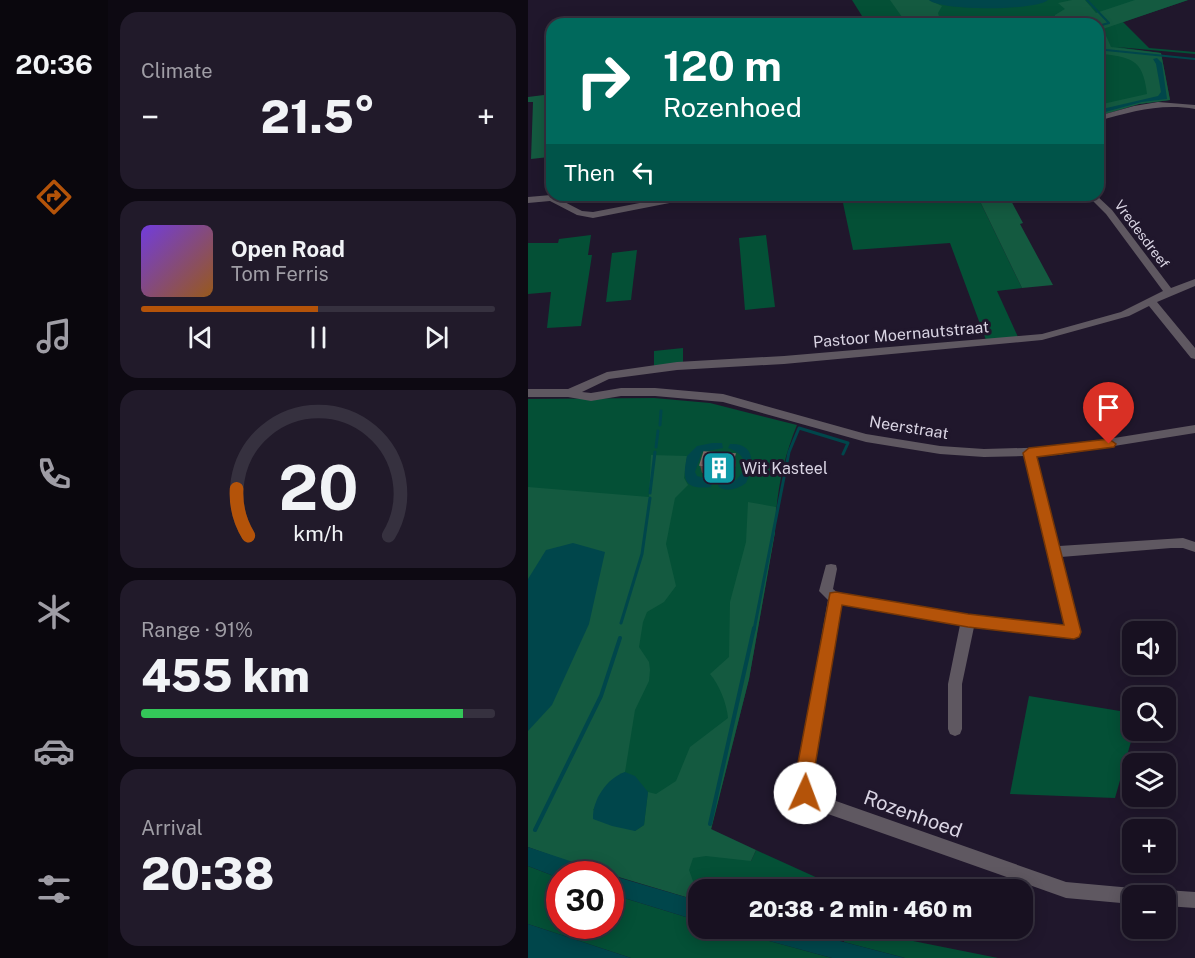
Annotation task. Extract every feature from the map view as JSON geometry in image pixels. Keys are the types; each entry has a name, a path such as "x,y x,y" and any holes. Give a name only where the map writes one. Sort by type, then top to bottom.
{"street":[{"path":"1104,118 1158,104 1172,103 1195,107"},
{"path":"528,200 546,198"},
{"path":"557,201 580,213 594,215 665,201"},
{"name":"Vredesdreef","path":"1098,201 1119,224 1169,292"},
{"name":"Pastoor Moernautstraat","path":"603,387 627,372 677,366 762,362 1042,337 1099,322 1195,282"},
{"path":"1151,301 1195,355"},
{"name":"Neerstraat","path":"528,393 584,391 591,397 603,387 621,392 676,393 723,398 866,438 905,446 973,452 1029,453 1088,447 1195,429"},
{"path":"836,598 968,621 1074,632 1029,453"},
{"path":"1054,552 1171,543 1183,543 1195,548"},
{"name":"Rozenhoed","path":"831,569 826,591 836,598 803,784 805,793 811,800 1066,890 1122,895"},
{"path":"955,729 955,684 968,621"},
{"path":"1176,899 1195,900"}],"shaded area":[{"path":"852,0 1188,0 1123,22 1149,48 1195,52 1195,54 1117,47 1161,53 1170,100 1139,104 1104,114 1104,18 863,18"},
{"path":"890,0 929,0 942,6 938,13 939,18 903,18"},
{"path":"929,0 1048,0 1040,4 1008,8 968,8 937,4"},
{"path":"1085,0 1096,13 1135,0 1188,0 1104,29 1104,18 1055,18 1055,15 1065,9 1058,3"},
{"path":"1104,31 1111,47 1161,53 1170,100 1139,104 1104,114 1104,104 1147,94 1138,66 1133,61 1104,54"},
{"path":"1157,58 1162,63 1167,99 1142,102 1104,112 1104,109 1158,96 1161,92 1153,59"},
{"path":"546,95 546,157 531,159 533,102 528,102 528,97"},
{"path":"980,201 1022,288 997,291 1018,337 986,340 950,243 853,250 843,203"},
{"path":"980,201 1011,201 1023,223 1020,224 1053,285 1022,288"},
{"path":"591,235 588,255 592,255 581,326 547,328 551,292 528,294 528,243 558,243 559,239"},
{"path":"766,235 775,307 745,310 739,238"},
{"path":"637,250 631,300 606,302 612,253"},
{"path":"683,348 683,363 654,366 654,351"},
{"path":"654,398 710,403 797,425 781,477 775,532 749,679 711,830 751,861 756,850 820,879 688,879 688,888 624,874 624,861 577,861 649,497 631,497 528,735 528,399"},
{"path":"722,443 723,448 702,452 695,472 697,476 713,480 711,487 702,488 690,485 685,477 687,456 697,446"},
{"path":"730,444 738,444 748,451 751,456 751,469 746,483 728,490 718,486 721,480 736,480 745,465 739,454 728,448"},
{"path":"651,455 687,456 684,478 688,485 675,498 666,544 676,586 664,602 647,612 643,622 639,647 649,662 649,681 635,710 625,772 609,782 593,810 635,831 644,825 648,792 656,794 676,781 690,747 728,718 722,695 710,674 729,657 730,602 746,542 748,502 776,507 775,532 749,679 711,829 756,850 751,861 706,856 693,858 689,870 692,879 688,879 688,898 624,879 624,861 567,861 528,847 528,487 649,497"},
{"path":"573,543 605,552 589,624 552,705 528,731 528,579 546,550"},
{"path":"1029,696 1122,711 1122,741 1131,741 1128,753 1122,753 1122,773 1115,798 1010,794"},
{"path":"625,772 635,776 648,792 644,825 635,831 593,819 595,804 602,791 612,779"},
{"path":"528,847 570,861 546,861 546,873 528,866"},
{"path":"528,866 546,873 546,930 528,924"},
{"path":"624,879 688,898 688,918 624,898"},
{"path":"624,898 688,918 688,939 762,939 832,958 631,958 573,939 624,939"},
{"path":"528,924 546,930 546,939 573,939 631,958 528,958"},
{"path":"762,939 832,939 905,958 832,958"},
{"path":"844,939 903,939 998,958 905,958 844,942"}],"building":[{"path":"704,452 735,454 731,467 700,465"}],"waterway":[{"path":"1087,0 1109,23 1104,24"},
{"path":"1104,49 1195,59"},
{"path":"660,425 661,411"},
{"path":"754,630 789,452 799,428 848,443 843,454"},
{"path":"656,447 658,431"},
{"path":"650,493 655,452"},
{"path":"621,623 642,554 650,498"},
{"path":"710,824 754,628"},
{"path":"535,830 601,696 620,638"}],"place":[{"name":"Wit Kasteel","path":"719,468"}],"route":[{"path":"805,793 803,784 813,721 836,598 968,621 1074,632 1029,453 1109,444"}]}
